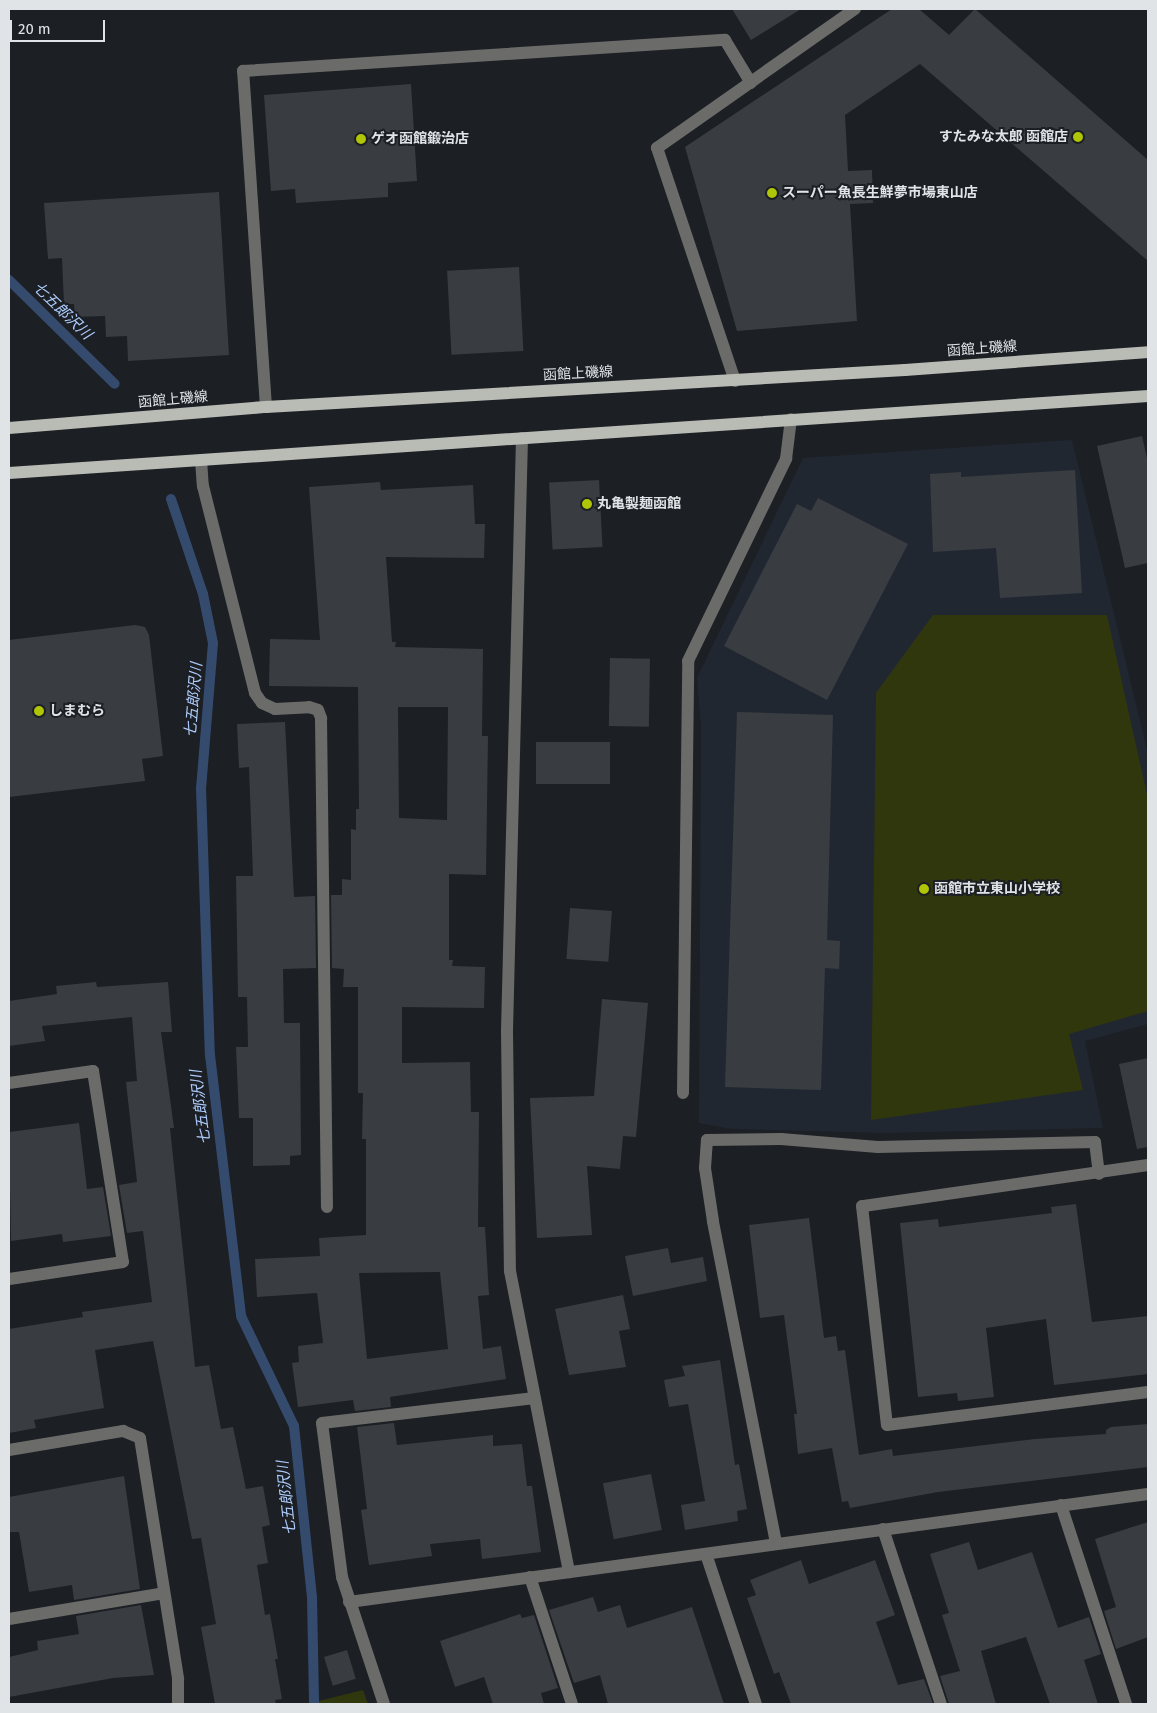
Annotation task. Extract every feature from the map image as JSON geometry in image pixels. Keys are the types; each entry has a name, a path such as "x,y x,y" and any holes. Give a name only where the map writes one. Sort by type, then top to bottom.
{"main road":[{"name":"函館上磯線","path":"9,428 266,407 735,381 1148,352"},
{"path":"9,473 1148,396"}],"street":[{"path":"735,381 657,148 855,9"},
{"path":"266,407 243,71 725,40 751,83"},
{"path":"683,1093 688,661 786,459 791,419"},
{"path":"522,438 510,887 507,1165 510,1271 569,1572"},
{"path":"201,460 203,486 255,693 262,703 275,709 309,707 318,710 321,718 327,1207"},
{"path":"9,1083 93,1071 123,1262 9,1279"},
{"path":"776,1543 713,1221 705,1168 707,1140 781,1139 878,1147 1095,1142 1100,1174"},
{"path":"1148,1166 862,1206 887,1425 1148,1392"},
{"path":"384,1704 342,1577 322,1423 535,1398"},
{"path":"9,1450 123,1431 140,1438 178,1679 178,1704"},
{"path":"349,1602 1148,1494"},
{"path":"1061,1505 1126,1704"},
{"path":"883,1529 941,1704"},
{"path":"706,1554 756,1704"},
{"path":"530,1577 572,1704"},
{"path":"9,1619 164,1593"}],"shaded area":[{"name":"函館市立東山小学校","path":"1072,440 1148,754 1148,1024 1085,1041 1103,1128 885,1133 732,1129 699,1123 701,727 697,678 803,458"}],"green space":[{"path":"933,615 1107,615 1148,799 1148,1011 1069,1034 1083,1090 871,1120 876,693"},
{"path":"363,1690 368,1704 319,1704 319,1701"}],"building":[{"path":"732,9 801,9 751,40"},
{"path":"892,9 919,9 949,35 975,9 1148,160 1148,261 920,64 845,115 848,171 872,170 873,203 850,204 857,321 737,331 685,147"},
{"path":"411,84 417,181 388,183 388,197 296,203 295,189 271,191 264,95"},
{"path":"219,192 229,355 128,361 127,336 106,337 105,316 75,317 74,304 64,304 62,258 48,259 44,203"},
{"path":"519,267 523,351 451,355 447,271"},
{"path":"1142,436 1148,463 1148,563 1125,568 1097,446"},
{"path":"1075,470 1082,593 1000,598 996,548 933,552 930,474 961,472 961,477"},
{"path":"599,480 603,547 553,550 549,483"},
{"path":"380,482 381,490 473,485 475,524 485,524 484,558 386,557 392,642 396,642 395,647 483,649 482,736 488,736 486,875 449,874 449,960 453,960 452,966 485,967 484,1008 402,1007 402,1063 470,1062 471,1112 479,1112 478,1227 485,1227 489,1295 478,1296 483,1349 501,1346 506,1379 390,1397 391,1407 355,1411 353,1400 298,1407 292,1363 299,1362 298,1346 323,1343 317,1293 257,1297 255,1259 320,1256 319,1238 366,1235 366,1139 362,1139 363,1093 358,1093 358,987 343,987 344,969 332,968 331,895 342,895 342,879 351,880 351,829 356,830 356,809 359,809 358,687 269,686 270,639 320,640 309,487","holes":["398,707 448,707 447,820 399,818","440,1272 448,1349 367,1359 359,1273"]},
{"path":"818,498 908,544 827,700 724,646 797,504 811,511"},
{"path":"135,625 145,627 149,635 163,756 142,759 145,781 9,797 9,640"},
{"path":"610,658 650,659 649,727 609,726"},
{"path":"737,712 833,715 827,940 840,941 839,969 825,968 821,1090 725,1087"},
{"path":"285,722 294,897 315,896 316,968 283,969 284,1023 300,1023 301,1155 290,1156 290,1165 253,1166 253,1118 239,1118 236,1047 248,1047 247,997 238,997 236,876 253,876 249,767 239,768 237,724"},
{"path":"536,742 610,742 610,784 536,784"},
{"path":"570,908 612,911 608,962 566,959"},
{"path":"96,982 97,987 168,982 172,1032 161,1032 174,1128 170,1128 195,1367 209,1365 221,1429 233,1427 246,1489 263,1486 270,1525 262,1527 268,1563 257,1565 265,1615 270,1614 278,1659 275,1659 282,1699 275,1700 276,1704 215,1704 201,1627 216,1624 201,1538 192,1539 153,1341 95,1350 104,1408 34,1420 36,1428 9,1433 9,1329 83,1317 82,1312 152,1302 143,1231 127,1233 119,1185 137,1182 126,1082 137,1081 132,1017 42,1026 45,1041 9,1046 9,1001 57,994 56,986"},
{"path":"602,999 648,1003 636,1137 623,1136 620,1169 587,1166 592,1235 537,1238 530,1098 594,1096"},
{"path":"1148,1058 1148,1147 1137,1149 1119,1064"},
{"path":"79,1123 87,1189 103,1187 111,1236 63,1242 62,1234 11,1241 9,1132"},
{"path":"1076,1204 1092,1322 1148,1316 1148,1374 1054,1385 1046,1319 986,1328 994,1397 958,1401 957,1393 918,1397 900,1223 938,1219 939,1227 1052,1213 1051,1207"},
{"path":"809,1218 824,1338 836,1336 838,1351 845,1350 859,1455 892,1449 893,1456 1035,1439 1106,1434 1106,1430 1111,1427 1148,1424 1148,1467 938,1492 850,1508 848,1501 842,1502 832,1448 798,1454 794,1414 797,1414 784,1315 760,1318 749,1225"},
{"path":"668,1248 671,1263 703,1257 707,1281 633,1296 625,1256"},
{"path":"623,1295 630,1329 619,1331 626,1367 569,1375 555,1309"},
{"path":"720,1360 735,1465 739,1464 747,1509 737,1511 738,1521 685,1530 681,1505 705,1501 688,1404 669,1407 664,1380 685,1376 682,1366"},
{"path":"394,1423 397,1445 493,1435 493,1446 522,1444 527,1486 532,1486 541,1552 482,1559 480,1539 430,1544 432,1556 369,1565 361,1510 367,1509 357,1427"},
{"path":"651,1474 662,1530 614,1539 603,1483"},
{"path":"124,1476 140,1589 74,1600 72,1585 29,1592 19,1532 9,1532 9,1497"},
{"path":"1148,1522 1148,1637 1116,1649 1104,1611 1116,1607 1095,1539"},
{"path":"969,1542 978,1570 1032,1552 1058,1628 1089,1617 1101,1654 1084,1660 1098,1704 1050,1704 1026,1637 981,1651 996,1704 949,1704 940,1676 960,1671 942,1615 949,1613 930,1554"},
{"path":"801,1560 809,1584 875,1560 895,1615 876,1622 898,1685 924,1679 933,1704 791,1704 779,1672 774,1674 747,1598 756,1595 750,1580"},
{"path":"593,1597 598,1612 620,1605 627,1628 692,1607 724,1704 608,1704 600,1675 574,1683 549,1610"},
{"path":"141,1605 154,1675 113,1678 9,1697 9,1657 38,1650 37,1641 79,1634 76,1616"},
{"path":"520,1614 522,1618 534,1615 558,1688 541,1693 544,1704 493,1704 484,1677 455,1687 440,1641"},
{"path":"347,1650 356,1679 333,1686 324,1657"}],"waterway":[{"name":"七五郎沢川","path":"9,280 115,384"},
{"name":"七五郎沢川","path":"171,499 203,594 213,643 201,788 210,1055 241,1316 294,1426 312,1597 314,1704"}],"place":[{"name":"すたみな太郎 函館店","path":"1078,137"},
{"name":"ゲオ函館鍛治店","path":"361,139"},
{"name":"スーパー魚長生鮮夢市場東山店","path":"772,193"},
{"name":"丸亀製麺函館","path":"587,504"},
{"name":"しまむら","path":"39,711"},
{"name":"函館市立東山小学校","path":"924,889"}]}
